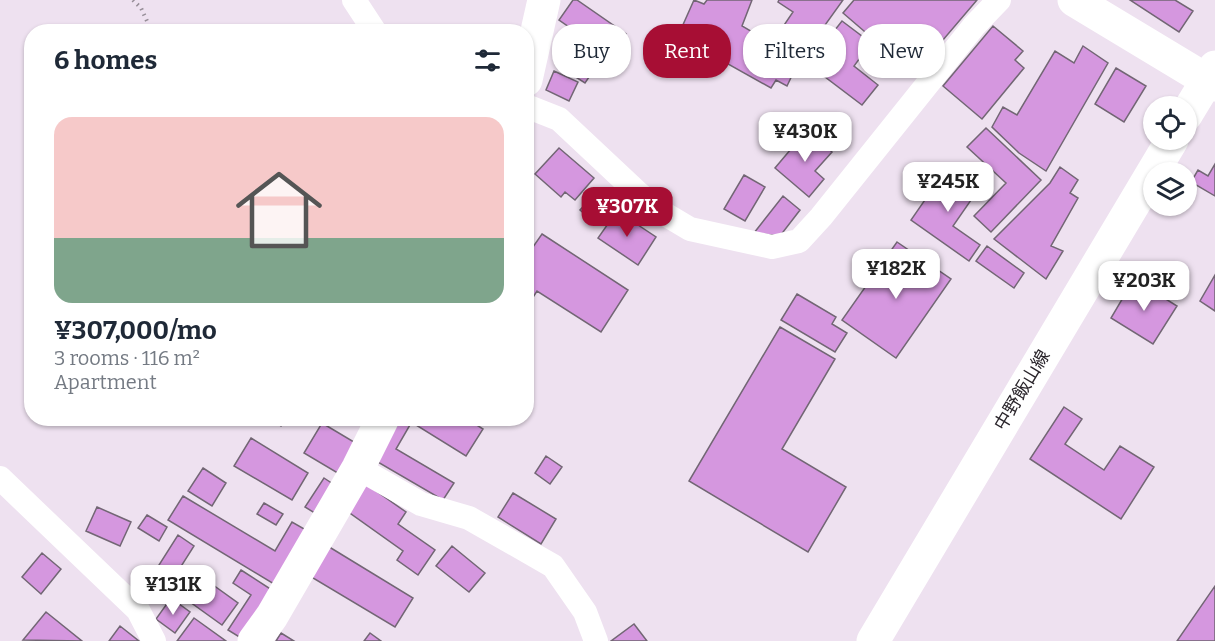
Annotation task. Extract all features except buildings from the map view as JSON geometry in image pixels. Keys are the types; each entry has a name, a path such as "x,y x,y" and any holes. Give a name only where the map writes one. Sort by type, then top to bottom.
{"main road":[{"path":"534,44 544,0"},
{"path":"1074,0 1212,77 1197,99"},
{"name":"中野飯山線","path":"873,641 1166,150"},
{"path":"254,641 272,616 358,468 379,426"}],"street":[{"path":"354,0 370,24"},
{"path":"534,109 559,119 658,210 690,229 772,247 799,241 821,217 974,26 999,0"},
{"path":"358,468 421,504 469,518 553,567 585,612 596,641"},
{"path":"0,478 138,610 154,641"}],"path":[{"path":"134,0 141,8 148,24"}]}
